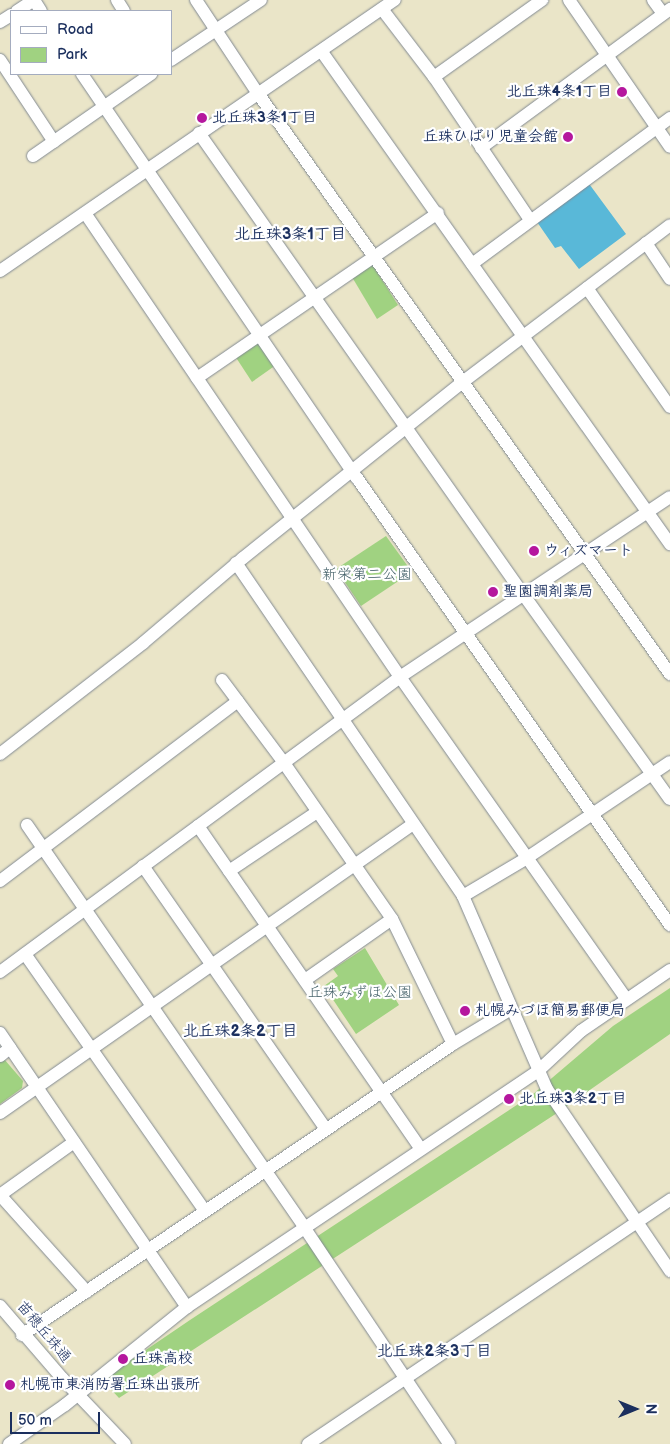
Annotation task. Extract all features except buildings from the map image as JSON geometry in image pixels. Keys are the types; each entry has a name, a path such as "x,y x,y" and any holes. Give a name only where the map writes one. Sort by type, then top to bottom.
{"street":[{"path":"19,10 34,0"},
{"path":"196,0 257,92 464,381 583,554 670,674"},
{"path":"172,59 261,0"},
{"path":"0,271 257,92 322,52 395,0"},
{"path":"434,78 542,0"},
{"path":"569,0 606,58 670,147"},
{"path":"481,148 667,12 653,0"},
{"path":"382,9 434,78 530,220"},
{"path":"322,52 438,213 670,544"},
{"path":"0,60 54,142"},
{"path":"83,75 464,633 670,925"},
{"path":"33,156 150,75"},
{"path":"472,264 670,118"},
{"path":"199,133 407,426 523,594 670,798"},
{"path":"85,213 400,677 626,998"},
{"path":"198,378 438,213"},
{"path":"0,754 143,642 236,563 353,472 407,426 670,224"},
{"path":"646,243 670,279"},
{"path":"587,288 670,407"},
{"path":"0,972 400,677 670,497"},
{"path":"236,563 341,721 463,896 538,1072 561,1111 670,1271"},
{"path":"222,680 284,763 392,920 453,1044"},
{"path":"0,881 238,701"},
{"path":"463,896 527,858 670,762"},
{"path":"229,871 317,812"},
{"path":"0,1113 92,1050 267,924 413,824"},
{"path":"26,826 86,909 304,1227 449,1444"},
{"path":"198,826 420,1148"},
{"path":"143,866 326,1129"},
{"path":"305,980 392,920"},
{"path":"24,954 205,1211"},
{"path":"9,1444 78,1394 187,1307 420,1148 538,1072 581,1031 626,998 670,970"},
{"path":"22,1335 453,1044 511,1009"},
{"path":"0,1033 5,1052 37,1087 187,1307"},
{"path":"74,1142 0,1195 87,1292"},
{"path":"308,1444 638,1224 670,1200"},
{"name":"苗穂丘珠通","path":"0,1306 22,1335 125,1444"}],"green space":[{"path":"372,264 398,305 377,319 352,277"},
{"path":"258,340 276,365 252,382 235,356"},
{"name":"新栄第二公園","path":"386,536 412,572 361,606 336,569"},
{"name":"丘珠みずほ公園","path":"365,948 399,1005 356,1034 324,986 338,976 333,969"},
{"path":"670,988 670,1034 554,1115 119,1398 105,1383 112,1373 190,1320 532,1095 613,1026"},
{"path":"4,1059 23,1081 22,1088 0,1104 0,1062"}],"water":[{"path":"587,181 626,234 579,269 561,246 555,248 535,219"}],"place":[{"name":"北丘珠4条1丁目","path":"622,92"},
{"name":"北丘珠3条1丁目","path":"202,118"},
{"name":"丘珠ひばり児童会館","path":"568,137"},
{"name":"ウィズマート","path":"534,551"},
{"name":"聖園調剤薬局","path":"493,592"},
{"name":"札幌みづほ簡易郵便局","path":"465,1011"},
{"name":"北丘珠3条2丁目","path":"509,1099"},
{"name":"丘珠高校","path":"123,1359"},
{"name":"札幌市東消防署丘珠出張所","path":"10,1385"}],"district":[{"name":"北丘珠3条1丁目","path":"290,235"},
{"name":"北丘珠2条2丁目","path":"240,1032"},
{"name":"北丘珠2条3丁目","path":"434,1352"}]}
